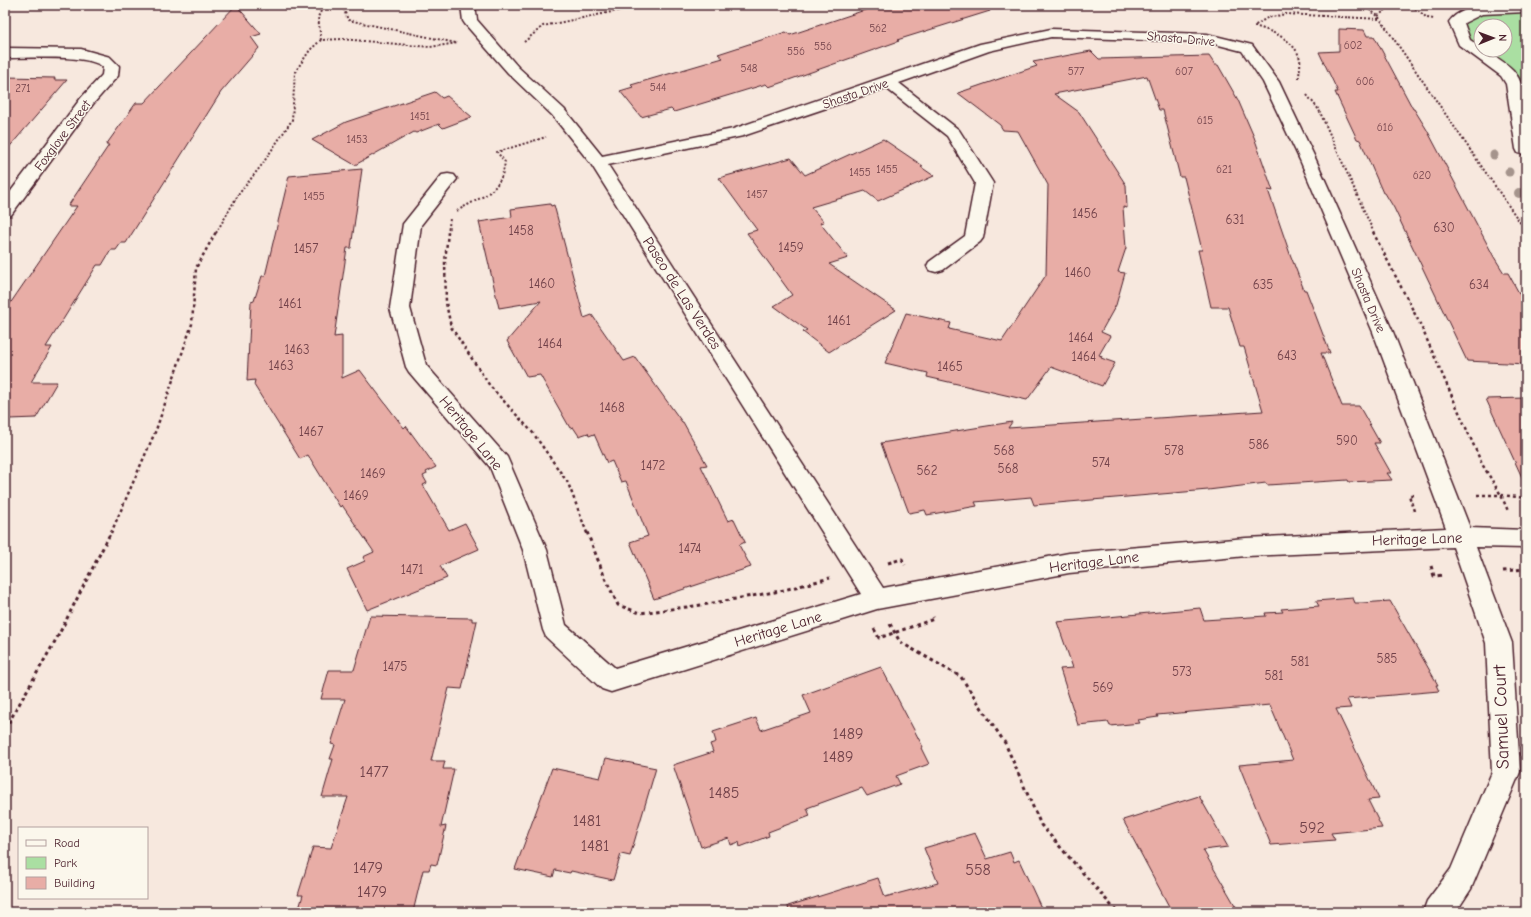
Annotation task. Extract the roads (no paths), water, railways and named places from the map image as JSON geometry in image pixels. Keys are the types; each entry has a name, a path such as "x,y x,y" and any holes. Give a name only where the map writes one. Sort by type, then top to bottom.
{"street":[{"name":"Paseo de Las Verdes","path":"468,5 470,21 513,70 558,112 598,162 859,571 867,602"},
{"path":"1526,8 1479,10 1467,13 1456,22 1464,42 1507,73 1514,84 1524,148 1526,150"},
{"name":"Shasta Drive","path":"598,162 737,133 888,82 985,47 1051,33 1207,38 1247,48 1270,82 1308,160 1371,304 1440,475 1461,536"},
{"name":"Foxglove Street","path":"5,53 81,54 105,60 111,66 110,76 87,101 5,211"},
{"path":"888,82 953,132 984,183 974,238 936,266"},
{"name":"Heritage Lane","path":"448,179 412,224 400,308 416,367 499,463 535,550 555,630 611,681 867,602 1069,563 1246,547 1461,536 1526,539"},
{"name":"Samuel Court","path":"1438,912 1461,879 1506,772 1499,643 1461,536"}]}
